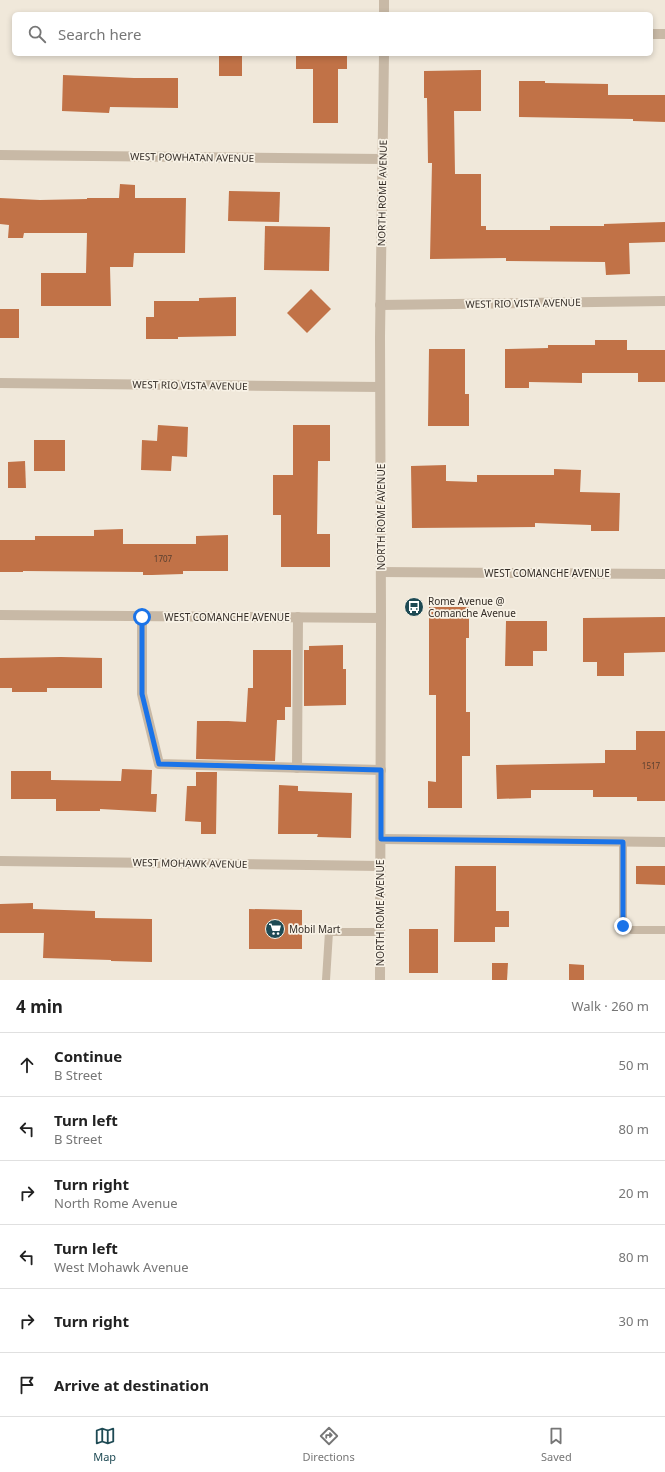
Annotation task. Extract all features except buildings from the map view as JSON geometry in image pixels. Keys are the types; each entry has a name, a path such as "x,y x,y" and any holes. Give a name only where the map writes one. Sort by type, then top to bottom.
{"street":[{"path":"384,0 384,12"},
{"path":"653,34 665,34"},
{"name":"NORTH ROME AVENUE","path":"380,980 380,305 384,56"},
{"name":"WEST POWHATAN AVENUE","path":"0,155 383,159"},
{"name":"WEST RIO VISTA AVENUE","path":"380,305 665,301"},
{"name":"WEST RIO VISTA AVENUE","path":"0,383 380,387"},
{"name":"WEST COMANCHE AVENUE","path":"381,572 665,574"},
{"name":"WEST COMANCHE AVENUE","path":"0,615 381,618"},
{"path":"142,617 142,694 159,764 381,770"},
{"path":"297,768 298,617"},
{"path":"381,839 665,842"},
{"name":"WEST MOHAWK AVENUE","path":"0,861 380,866"}],"lane":[{"path":"623,842 623,926 631,930 665,930"},
{"path":"326,980 329,932 380,932"}],"place":[{"name":"Rome Avenue @ Comanche Avenue","path":"414,607"},
{"name":"Mobil Mart","path":"275,929"}],"route":[{"path":"142,617 142,694 159,764 381,770 381,839 623,842 623,926"}]}
